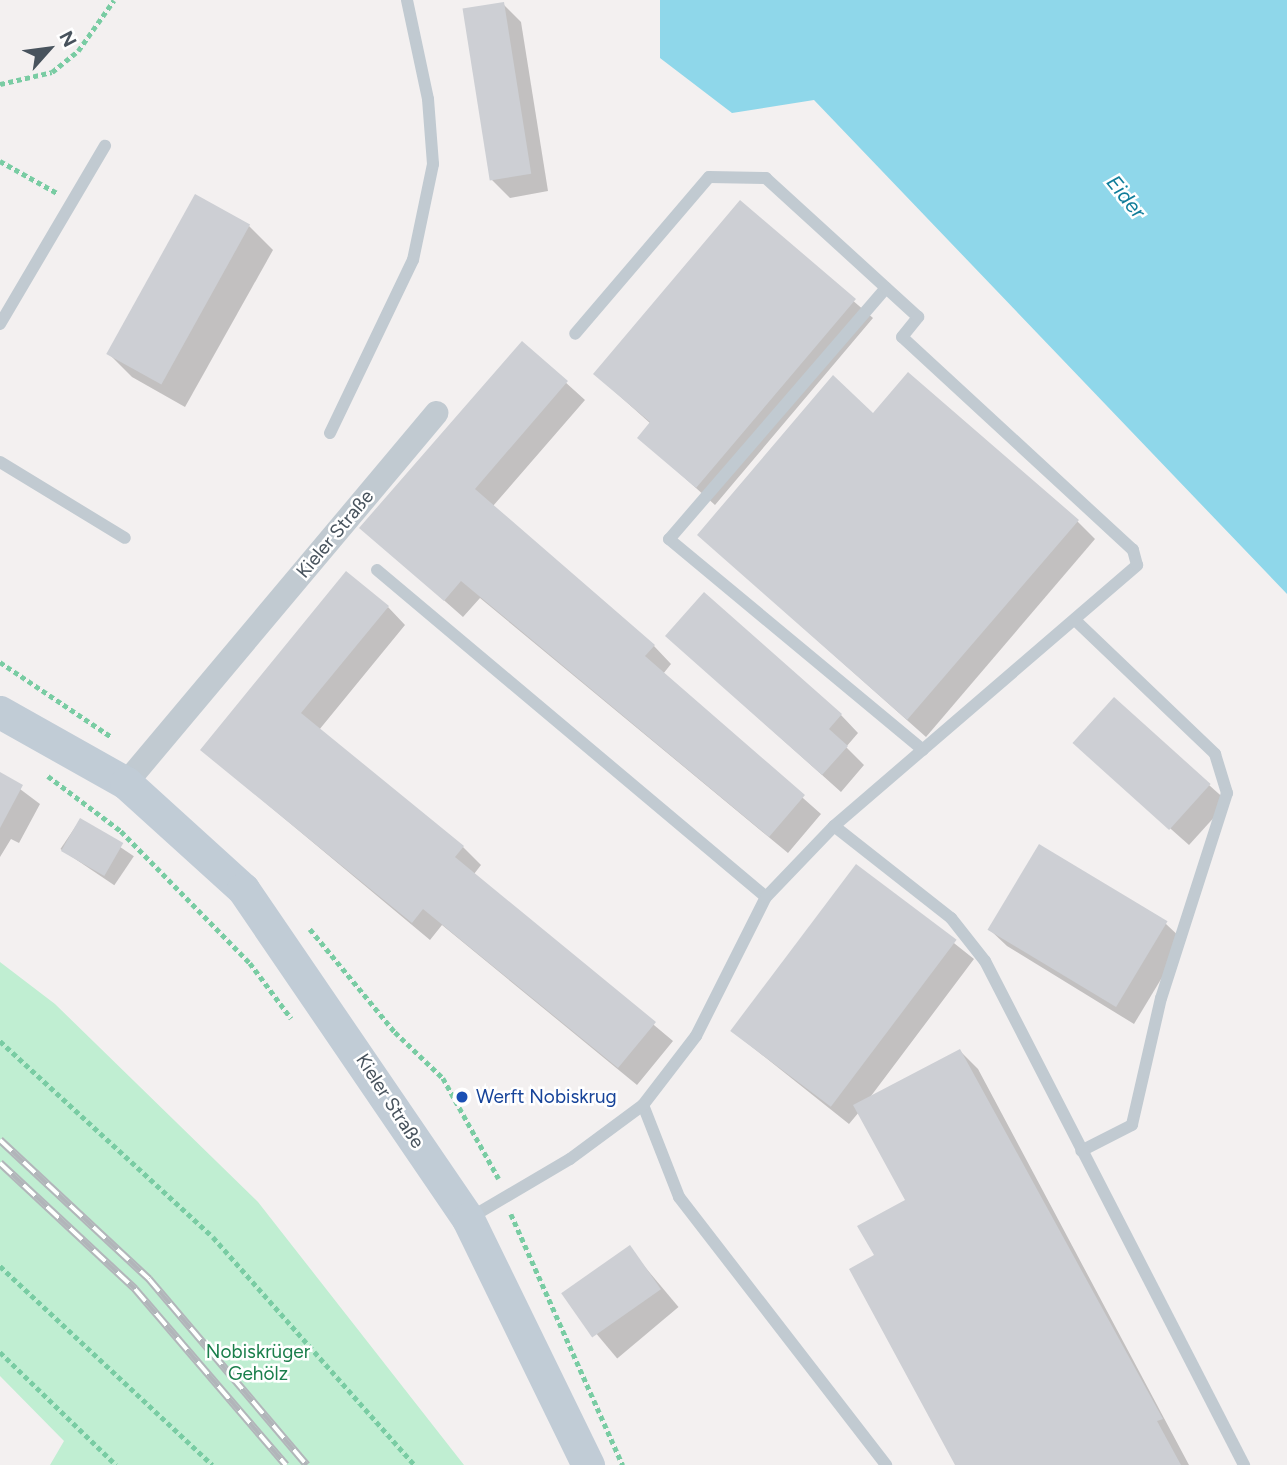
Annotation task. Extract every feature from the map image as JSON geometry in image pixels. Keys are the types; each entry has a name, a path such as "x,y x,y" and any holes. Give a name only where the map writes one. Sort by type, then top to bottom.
{"main road":[{"name":"Kieler Straße","path":"0,712 126,783 243,889 468,1219 588,1465"}],"street":[{"name":"Kieler Straße","path":"126,783 436,413"}],"lane":[{"path":"330,433 413,260 433,164 428,99 407,0"},
{"path":"0,324 105,146"},
{"path":"468,1219 569,1159 643,1105 696,1036 766,897 834,826 1137,565 1133,550 902,337 918,317 766,178 709,177 575,334"},
{"path":"886,288 669,539 923,750"},
{"path":"0,463 125,538"},
{"path":"377,570 766,897"},
{"path":"1075,620 1215,754 1227,793 1161,998 1132,1125 1081,1151"},
{"path":"834,826 951,918 985,961 1244,1465"},
{"path":"643,1105 679,1198 886,1465"}],"path":[{"path":"0,84 52,72 78,51 114,0"},
{"path":"0,160 74,200"},
{"path":"35,767 121,831 250,963 300,1030"},
{"path":"0,1041 213,1237 415,1465"},
{"path":"0,1266 214,1465"},
{"path":"0,1352 116,1465"}],"green space":[{"name":"Nobiskrüger Gehölz","path":"0,962 55,1004 258,1202 464,1465 50,1465 64,1441 0,1376"}],"water":[{"name":"Eider","path":"660,0 1287,0 1287,594 814,100 732,113 660,58"}],"building":[{"path":"504,2 531,174 490,180 463,9"},
{"path":"195,194 250,225 161,385 106,354"},
{"path":"740,200 856,299 696,488 637,438 650,422 593,374"},
{"path":"522,341 568,381 475,489 655,645 645,656 805,795 769,837 461,581 444,601 359,528"},
{"path":"908,372 1079,520 907,720 697,535 833,375 873,413"},
{"path":"346,571 389,606 301,713 464,846 455,857 656,1022 618,1068 423,909 412,923 200,750"},
{"path":"704,592 842,714 829,729 848,746 822,775 665,636"},
{"path":"1114,697 1211,784 1169,830 1073,743"},
{"path":"0,772 23,785 0,828"},
{"path":"80,818 123,843 104,876 61,851"},
{"path":"1039,844 1168,921 1116,1007 987,930"},
{"path":"856,864 957,940 831,1107 730,1031"},
{"path":"960,1049 1163,1419 1157,1421 1181,1465 955,1465 849,1269 874,1255 857,1226 905,1200 853,1105"},
{"path":"630,1245 661,1289 592,1337 561,1293"}],"railway":[{"path":"0,1140 149,1279 307,1465"},
{"path":"0,1163 135,1289 286,1465"}],"place":[{"name":"Werft Nobiskrug","path":"462,1097"}]}
